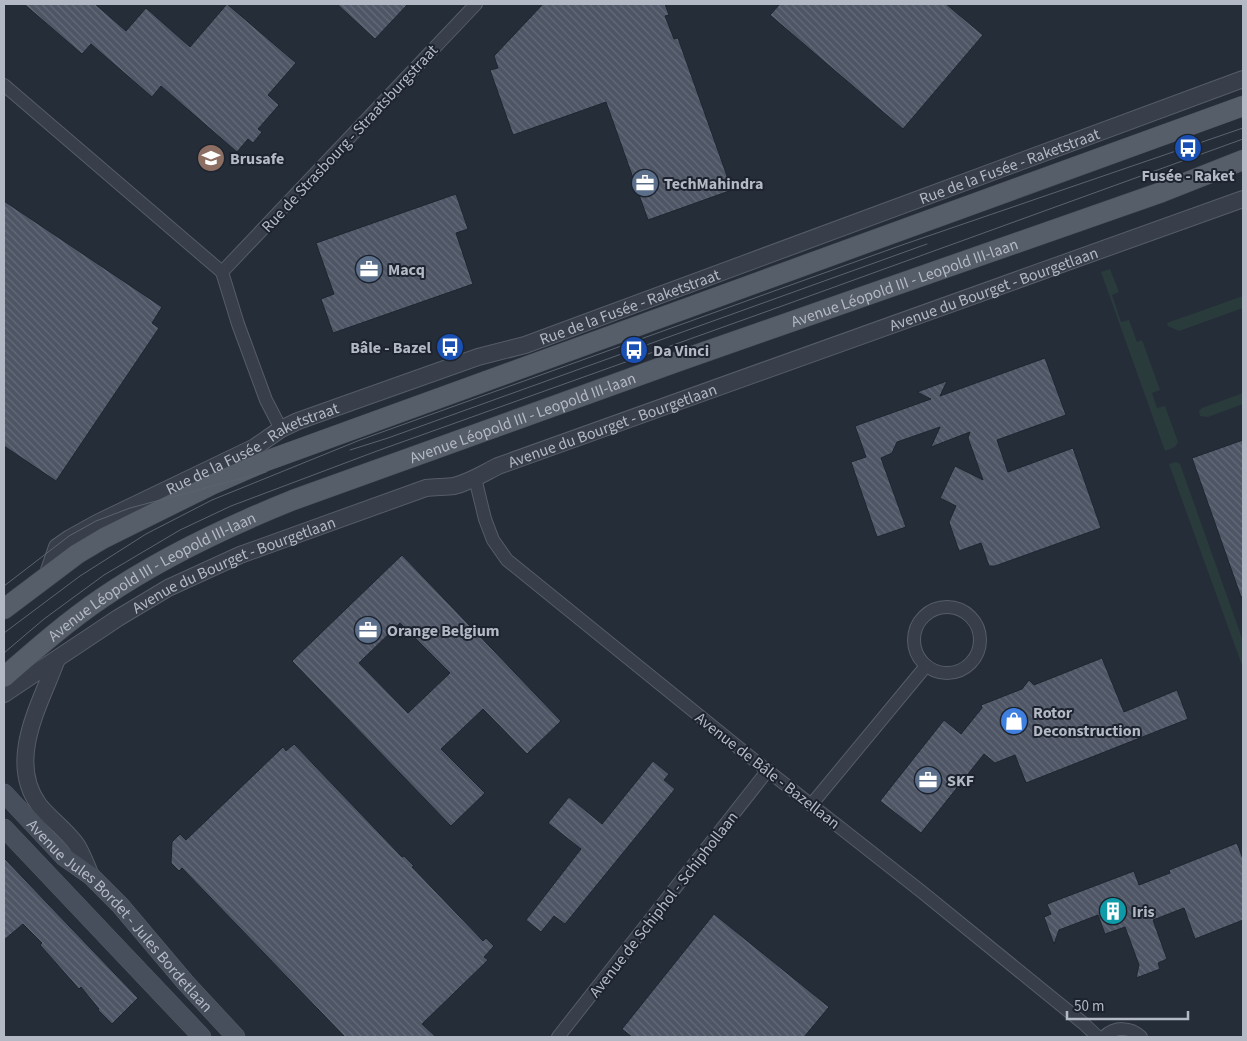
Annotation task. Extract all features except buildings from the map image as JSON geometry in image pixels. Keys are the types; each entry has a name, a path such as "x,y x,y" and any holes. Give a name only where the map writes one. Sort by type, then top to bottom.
{"main road":[{"path":"4,609 77,554 203,480 300,448 1243,106"},
{"name":"Avenue Léopold III - Leopold III-laan","path":"4,677 57,632 102,598 179,552 239,522 293,500 676,362 1162,192 1243,160"},
{"name":"Avenue Jules Bordet - Jules Bordetlaan","path":"4,793 64,857 91,876 120,905 185,982 236,1037"},
{"name":"Avenue Jules Bordet - Jules Bordetlaan","path":"4,828 202,1037"}],"street":[{"name":"Rue de Strasbourg - Straatsburgstraat","path":"222,272 476,4"},
{"name":"Rue de la Fusée - Raketstraat","path":"203,480 281,429 298,421 478,357 525,346 1243,79"},
{"path":"4,85 222,272 238,324 266,400 281,429"},
{"name":"Avenue du Bourget - Bourgetlaan","path":"4,694 118,618 168,588 240,555 426,488 453,486 475,478 498,466 1243,199"},
{"name":"Avenue de Bâle - Bazellaan","path":"475,478 493,540 507,560 1067,1010 1098,1037"},
{"path":"947,606 964,611 973,618 980,638 979,649 967,667 957,672 946,673 935,671 926,666 918,657 914,646 914,634 922,617 929,612 947,606"},
{"path":"57,659 29,733 25,750 27,771 32,791 38,803 78,846 91,876"},
{"path":"812,805 926,666"},
{"name":"Avenue de Schiphol - Schiphollaan","path":"558,1037 768,770"},
{"path":"1104,1037 1115,1030 1124,1029 1132,1030 1141,1037"}],"shaded area":[{"path":"1110,269 1119,292 1112,295 1121,322 1129,320 1137,342 1142,340 1160,390 1152,393 1157,408 1165,406 1178,442 1175,447 1165,451 1101,272"},
{"path":"1243,296 1243,308 1179,331 1168,326 1167,323"},
{"path":"1243,393 1243,404 1208,417 1200,416 1199,411 1202,408"},
{"path":"1176,462 1180,464 1243,641 1243,668 1169,464"}],"tram line":[{"path":"4,633 80,576 146,534 212,500 360,440 902,245 1243,128"},
{"path":"4,653 44,619 104,575 180,530 231,506 377,451 1243,139"},
{"path":"350,450 927,244"},
{"path":"4,586 69,536 96,521 130,508 266,472"}],"place":[{"name":"Fusée - Raket","path":"1188,148"},
{"name":"Brusafe","path":"211,158"},
{"name":"TechMahindra","path":"645,183"},
{"name":"Macq","path":"369,269"},
{"name":"Bâle - Bazel","path":"450,347"},
{"name":"Da Vinci","path":"634,350"},
{"name":"Orange Belgium","path":"368,630"},
{"name":"Rotor Deconstruction","path":"1014,721"},
{"name":"SKF","path":"928,780"},
{"name":"Iris","path":"1113,911"}]}
